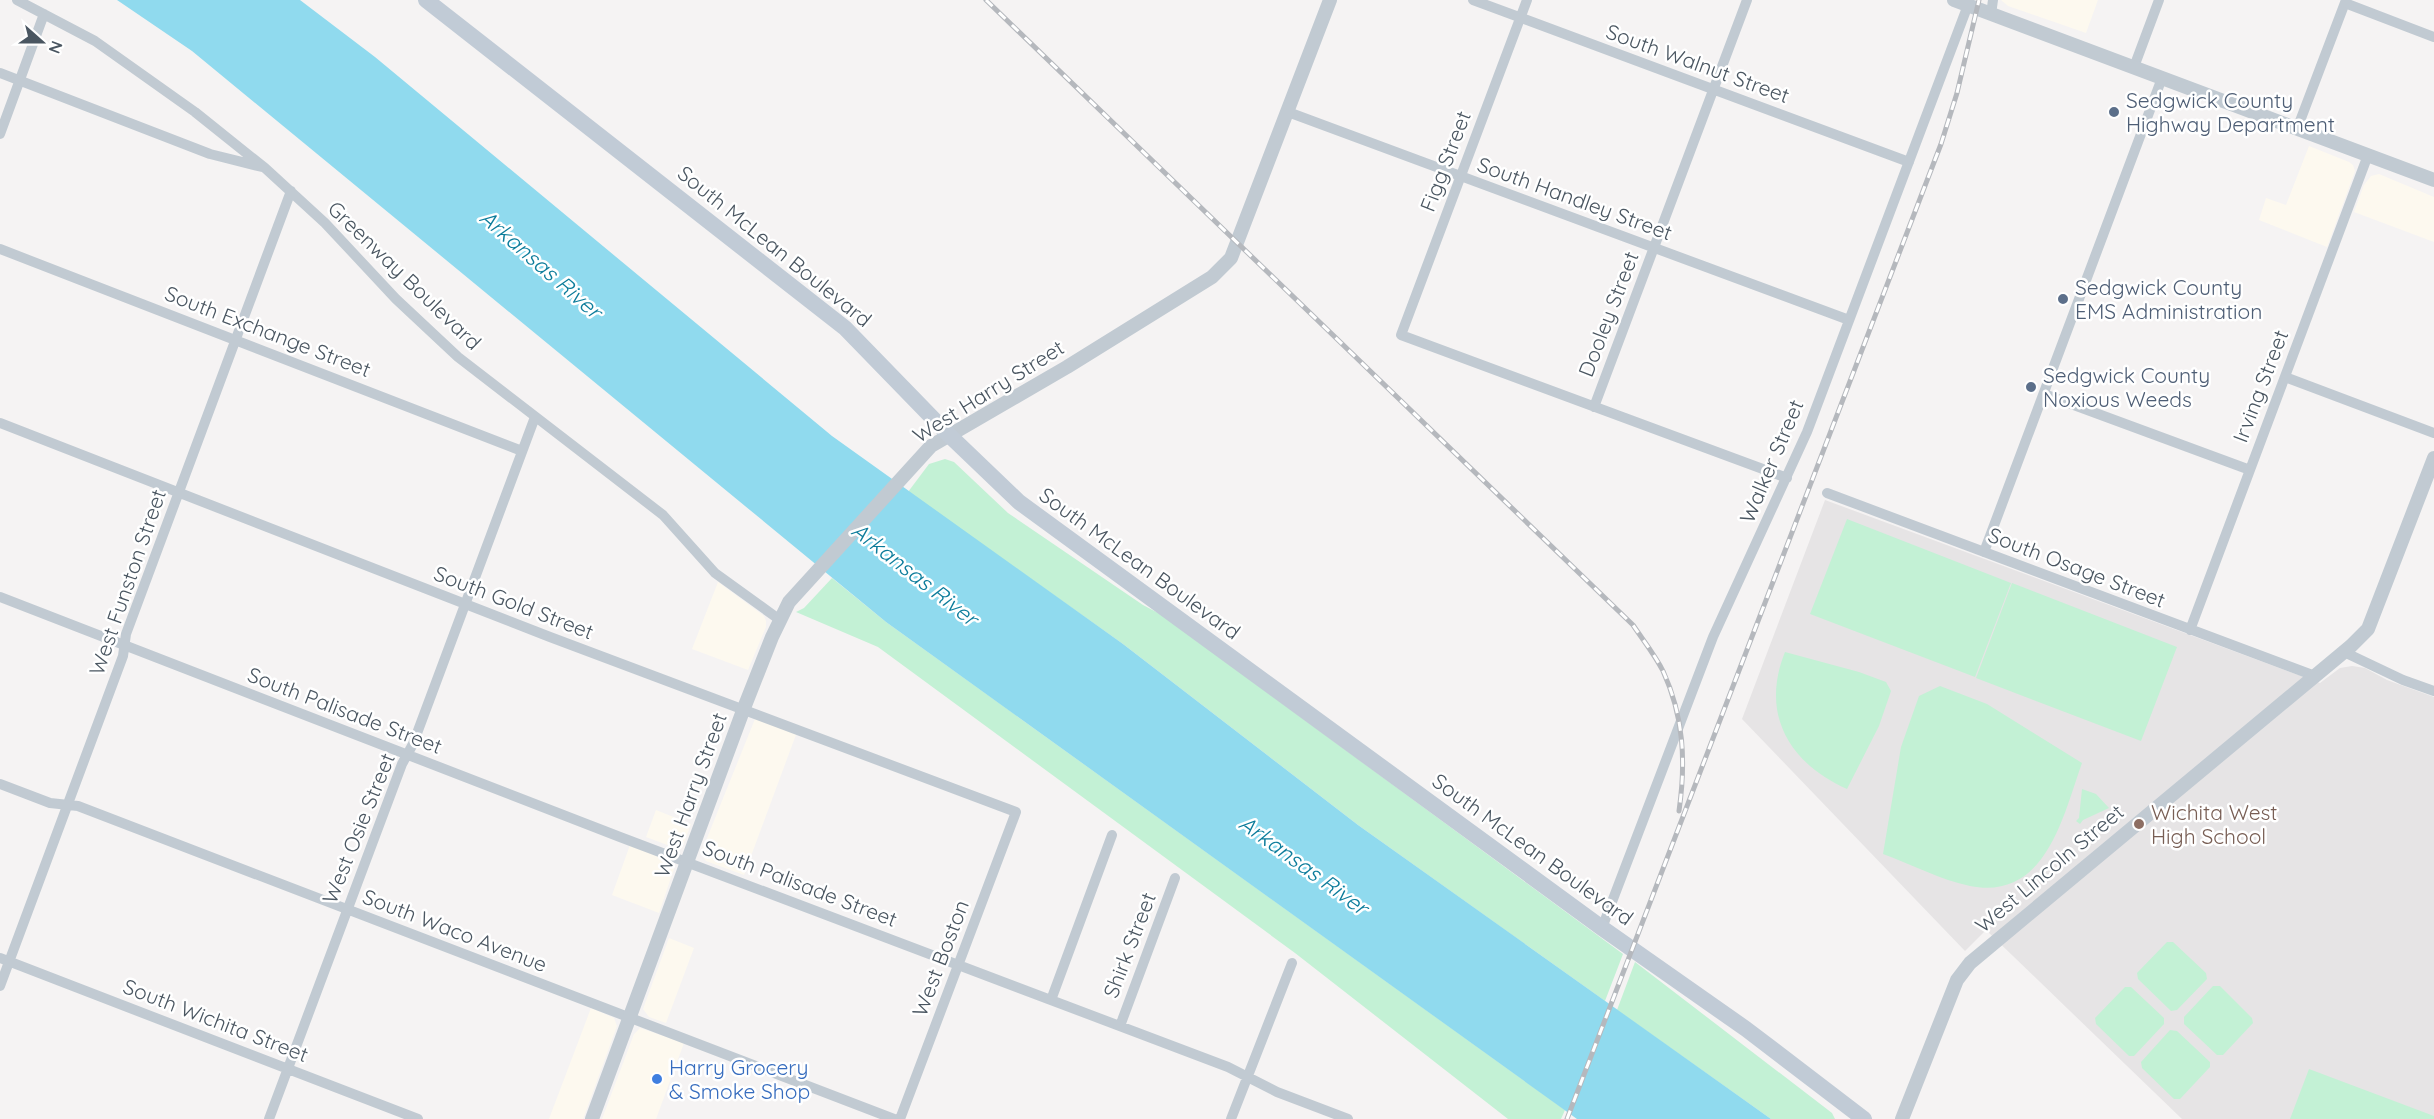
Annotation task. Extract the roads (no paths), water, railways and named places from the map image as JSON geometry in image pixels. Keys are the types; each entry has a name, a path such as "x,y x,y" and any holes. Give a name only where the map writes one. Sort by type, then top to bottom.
{"main road":[{"name":"South McLean Boulevard","path":"426,0 845,328 1019,502 1602,928 1746,1029 1864,1119"}],"street":[{"name":"Greenway Boulevard","path":"17,0 95,41 195,112 265,168 325,223 396,299 458,357 663,515 715,573 780,620"},
{"name":"West Harry Street","path":"592,1119 744,708 789,602 911,465 931,446 1076,362 1212,277 1231,258 1238,245 1330,0"},
{"name":"South Walnut Street","path":"1473,0 1909,162"},
{"name":"Figg Street","path":"1527,0 1401,335 1594,407"},
{"name":"Dooley Street","path":"1594,407 1747,0"},
{"path":"1954,0 1968,5 1992,7 2134,68 2434,180"},
{"path":"2134,68 2159,0"},
{"path":"2297,129 2346,2 2434,37"},
{"name":"Walker Street","path":"1602,928 1713,637 1787,478 1850,320 1968,5"},
{"path":"0,134 44,14"},
{"path":"0,74 210,154 265,168"},
{"path":"1984,552 2162,78"},
{"name":"South Handley Street","path":"1288,112 1850,320"},
{"name":"Irving Street","path":"2190,630 2368,155"},
{"name":"West Funston Street","path":"0,986 4,960 67,805 123,656 126,634 291,191"},
{"name":"South Exchange Street","path":"0,249 522,451"},
{"path":"2285,376 2434,433"},
{"path":"2044,394 2250,470"},
{"path":"1594,407 1787,478"},
{"name":"West Osie Street","path":"268,1119 347,909 413,744 535,417"},
{"name":"South Gold Street","path":"0,423 163,484 178,492 465,604 1016,812"},
{"name":"West Lincoln Street","path":"1902,1119 1957,980 1970,963 2344,652 2368,629 2434,459"},
{"name":"South Osage Street","path":"1827,493 2315,676"},
{"name":"South Palisade Street","path":"0,597 407,755 1228,1067 1277,1092 1348,1119"},
{"path":"2344,652 2403,680 2434,691"},
{"name":"South Waco Avenue","path":"0,784 50,803 78,807 894,1119"},
{"name":"West Boston","path":"900,1119 1016,812"},
{"path":"1051,1000 1112,835"},
{"name":"Shirk Street","path":"1120,1026 1175,878"},
{"name":"South Wichita Street","path":"4,960 418,1119"},
{"path":"1231,1119 1292,963"}],"water":[{"name":"Arkansas River","path":"117,0 300,0 375,57 832,436 1123,644 1358,825 1771,1119 1577,1119 886,622 192,51"}],"railway":[{"path":"986,0 1633,625 1663,671 1675,705 1683,757 1679,811"},
{"path":"1567,1119 1941,144 1957,93 1979,0"}],"place":[{"name":"Sedgwick County Highway Department","path":"2114,112"},
{"name":"Sedgwick County EMS Administration","path":"2063,299"},
{"name":"Sedgwick County Noxious Weeds","path":"2031,387"},
{"name":"Wichita West High School","path":"2139,824"},
{"name":"Harry Grocery & Smoke Shop","path":"657,1079"}]}
